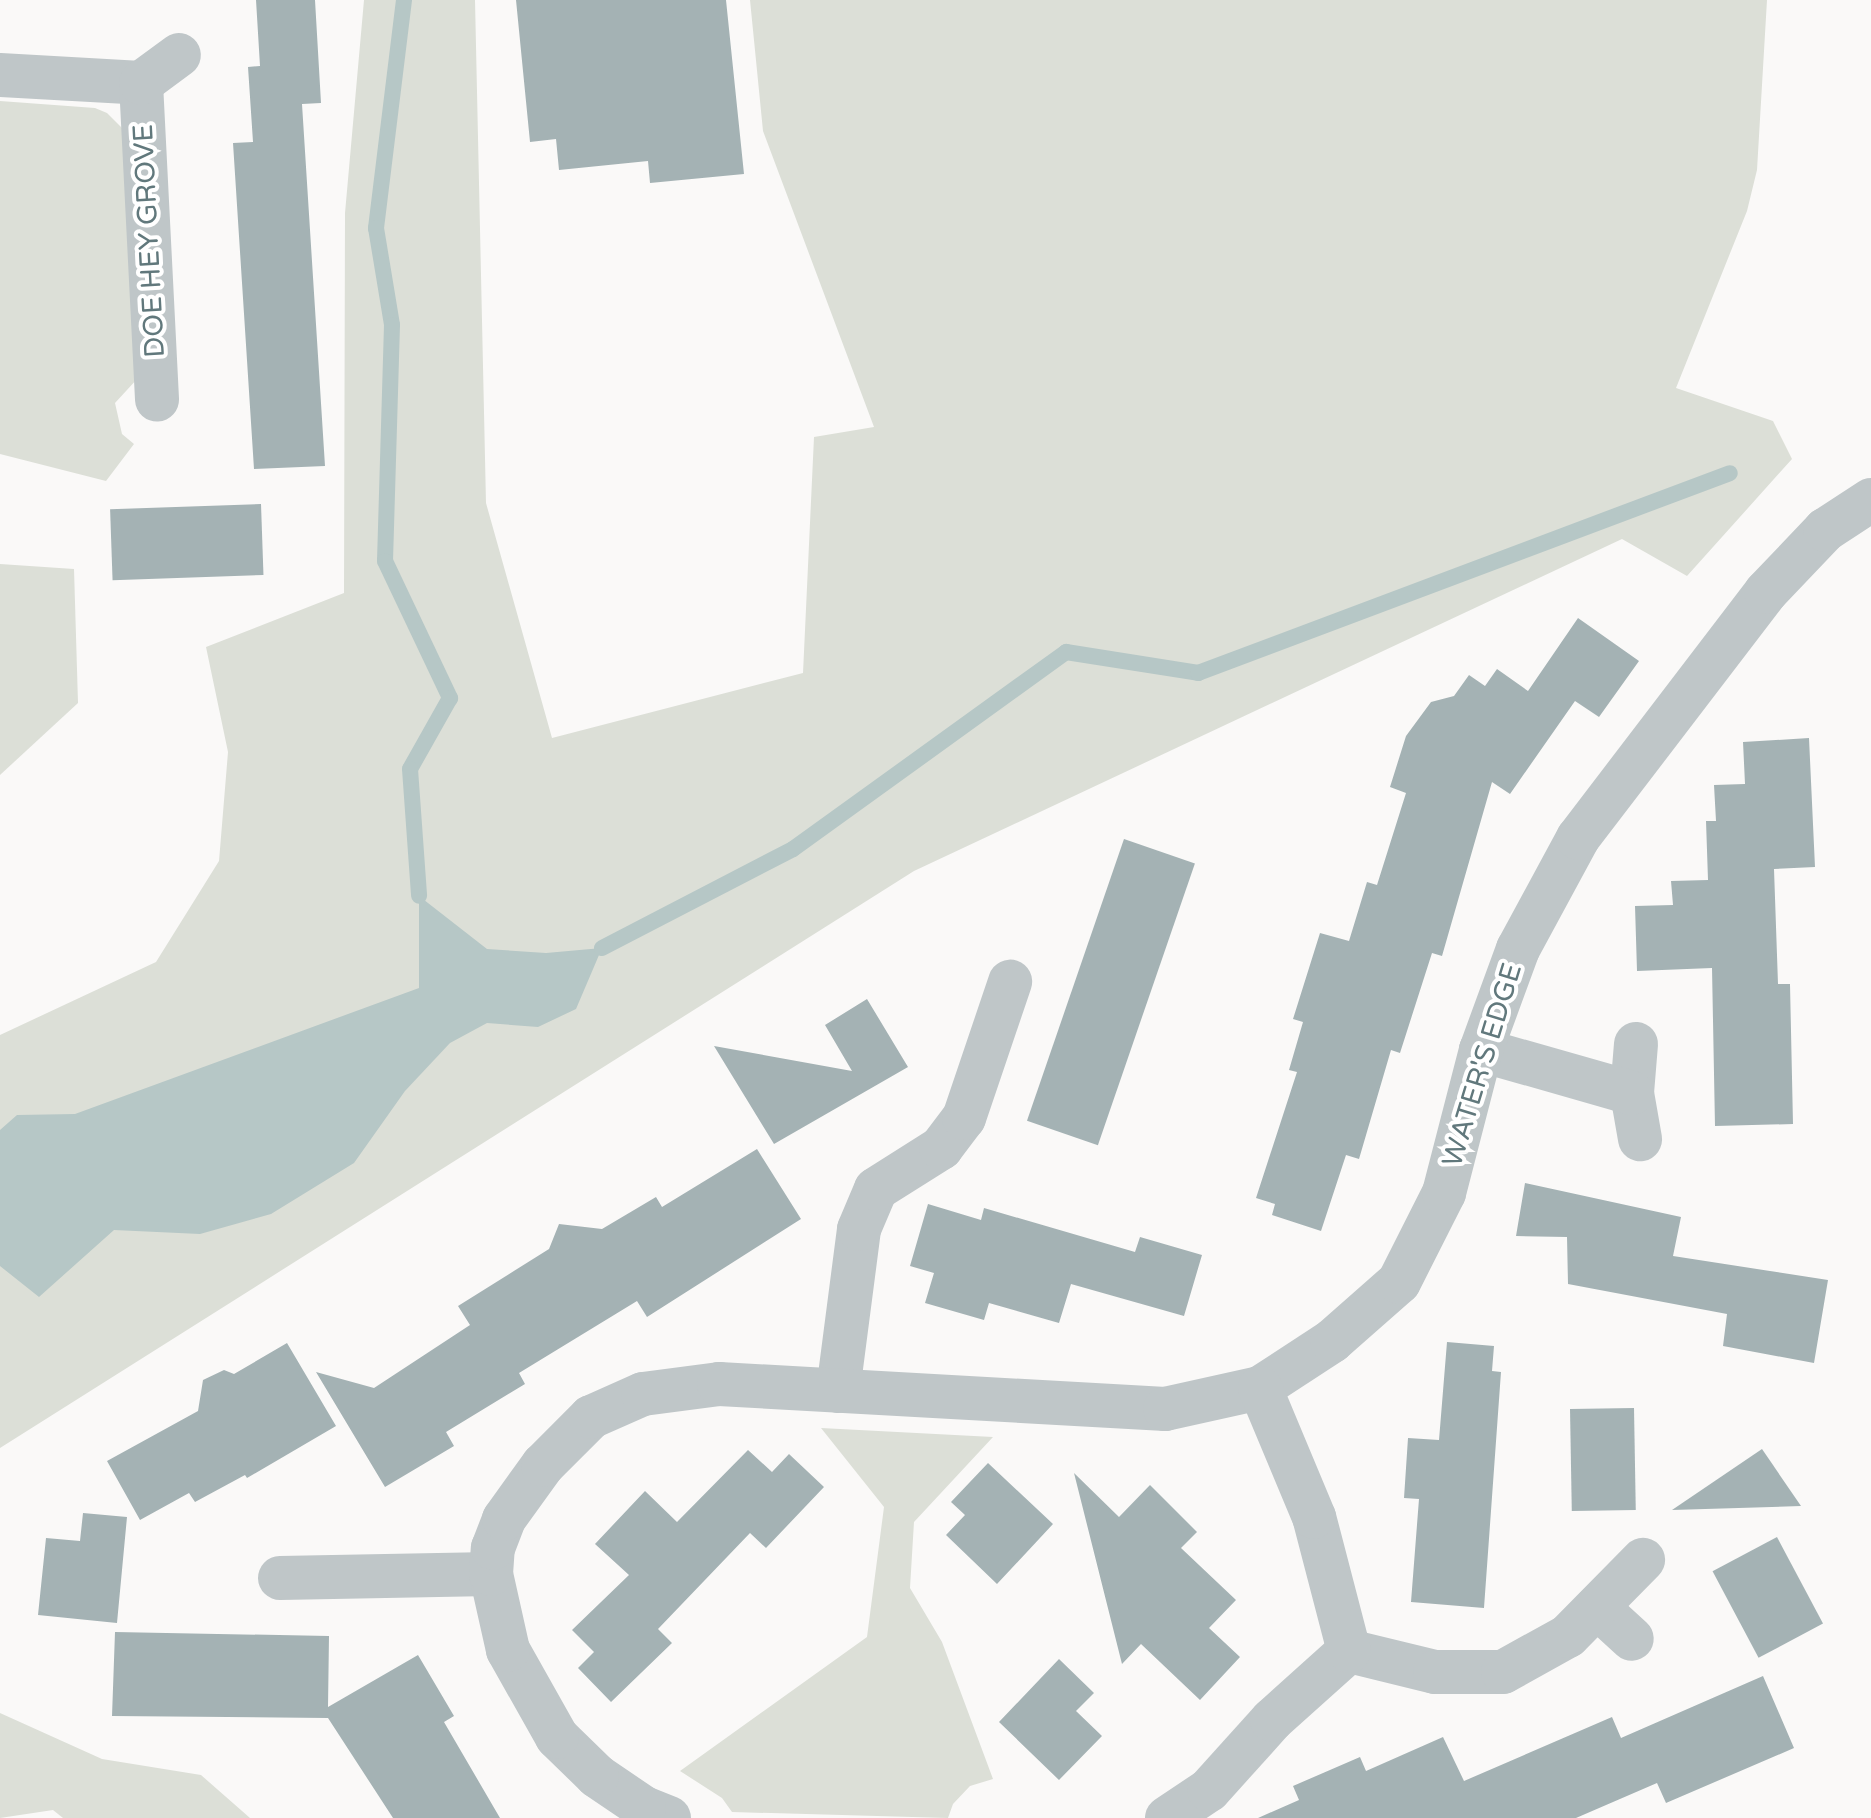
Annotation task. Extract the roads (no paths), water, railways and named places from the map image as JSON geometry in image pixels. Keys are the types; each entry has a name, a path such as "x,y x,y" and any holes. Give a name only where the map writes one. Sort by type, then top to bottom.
{"street":[{"name":"DOE HEY GROVE","path":"0,75 141,83 179,55"},
{"name":"DOE HEY GROVE","path":"141,83 157,400"},
{"name":"WATER'S EDGE","path":"650,1815 597,1776 557,1737 527,1692 508,1650 491,1574 493,1548 504,1519 543,1465 591,1417 643,1394 719,1384 1165,1409 1260,1388 1332,1341 1399,1282 1444,1193 1481,1050 1518,949 1578,838 1766,592 1825,530 1871,500"},
{"path":"838,1391 859,1229 870,1202 876,1189 941,1148 964,1118 980,1029 1010,982"},
{"path":"1636,1044 1632,1093 1640,1139"},
{"path":"1481,1050 1632,1093"},
{"path":"1260,1388 1314,1517 1349,1651"},
{"path":"1349,1651 1435,1672 1503,1672 1568,1636 1643,1560"},
{"path":"280,1578 491,1574"},
{"path":"1597,1607 1632,1639"},
{"path":"1167,1818 1209,1790 1272,1720 1349,1651"}],"waterway":[{"path":"404,0 376,228 392,325 385,561 450,698 410,769 419,896"},
{"path":"602,948 793,849 1066,652 1198,673 1730,473"}]}
